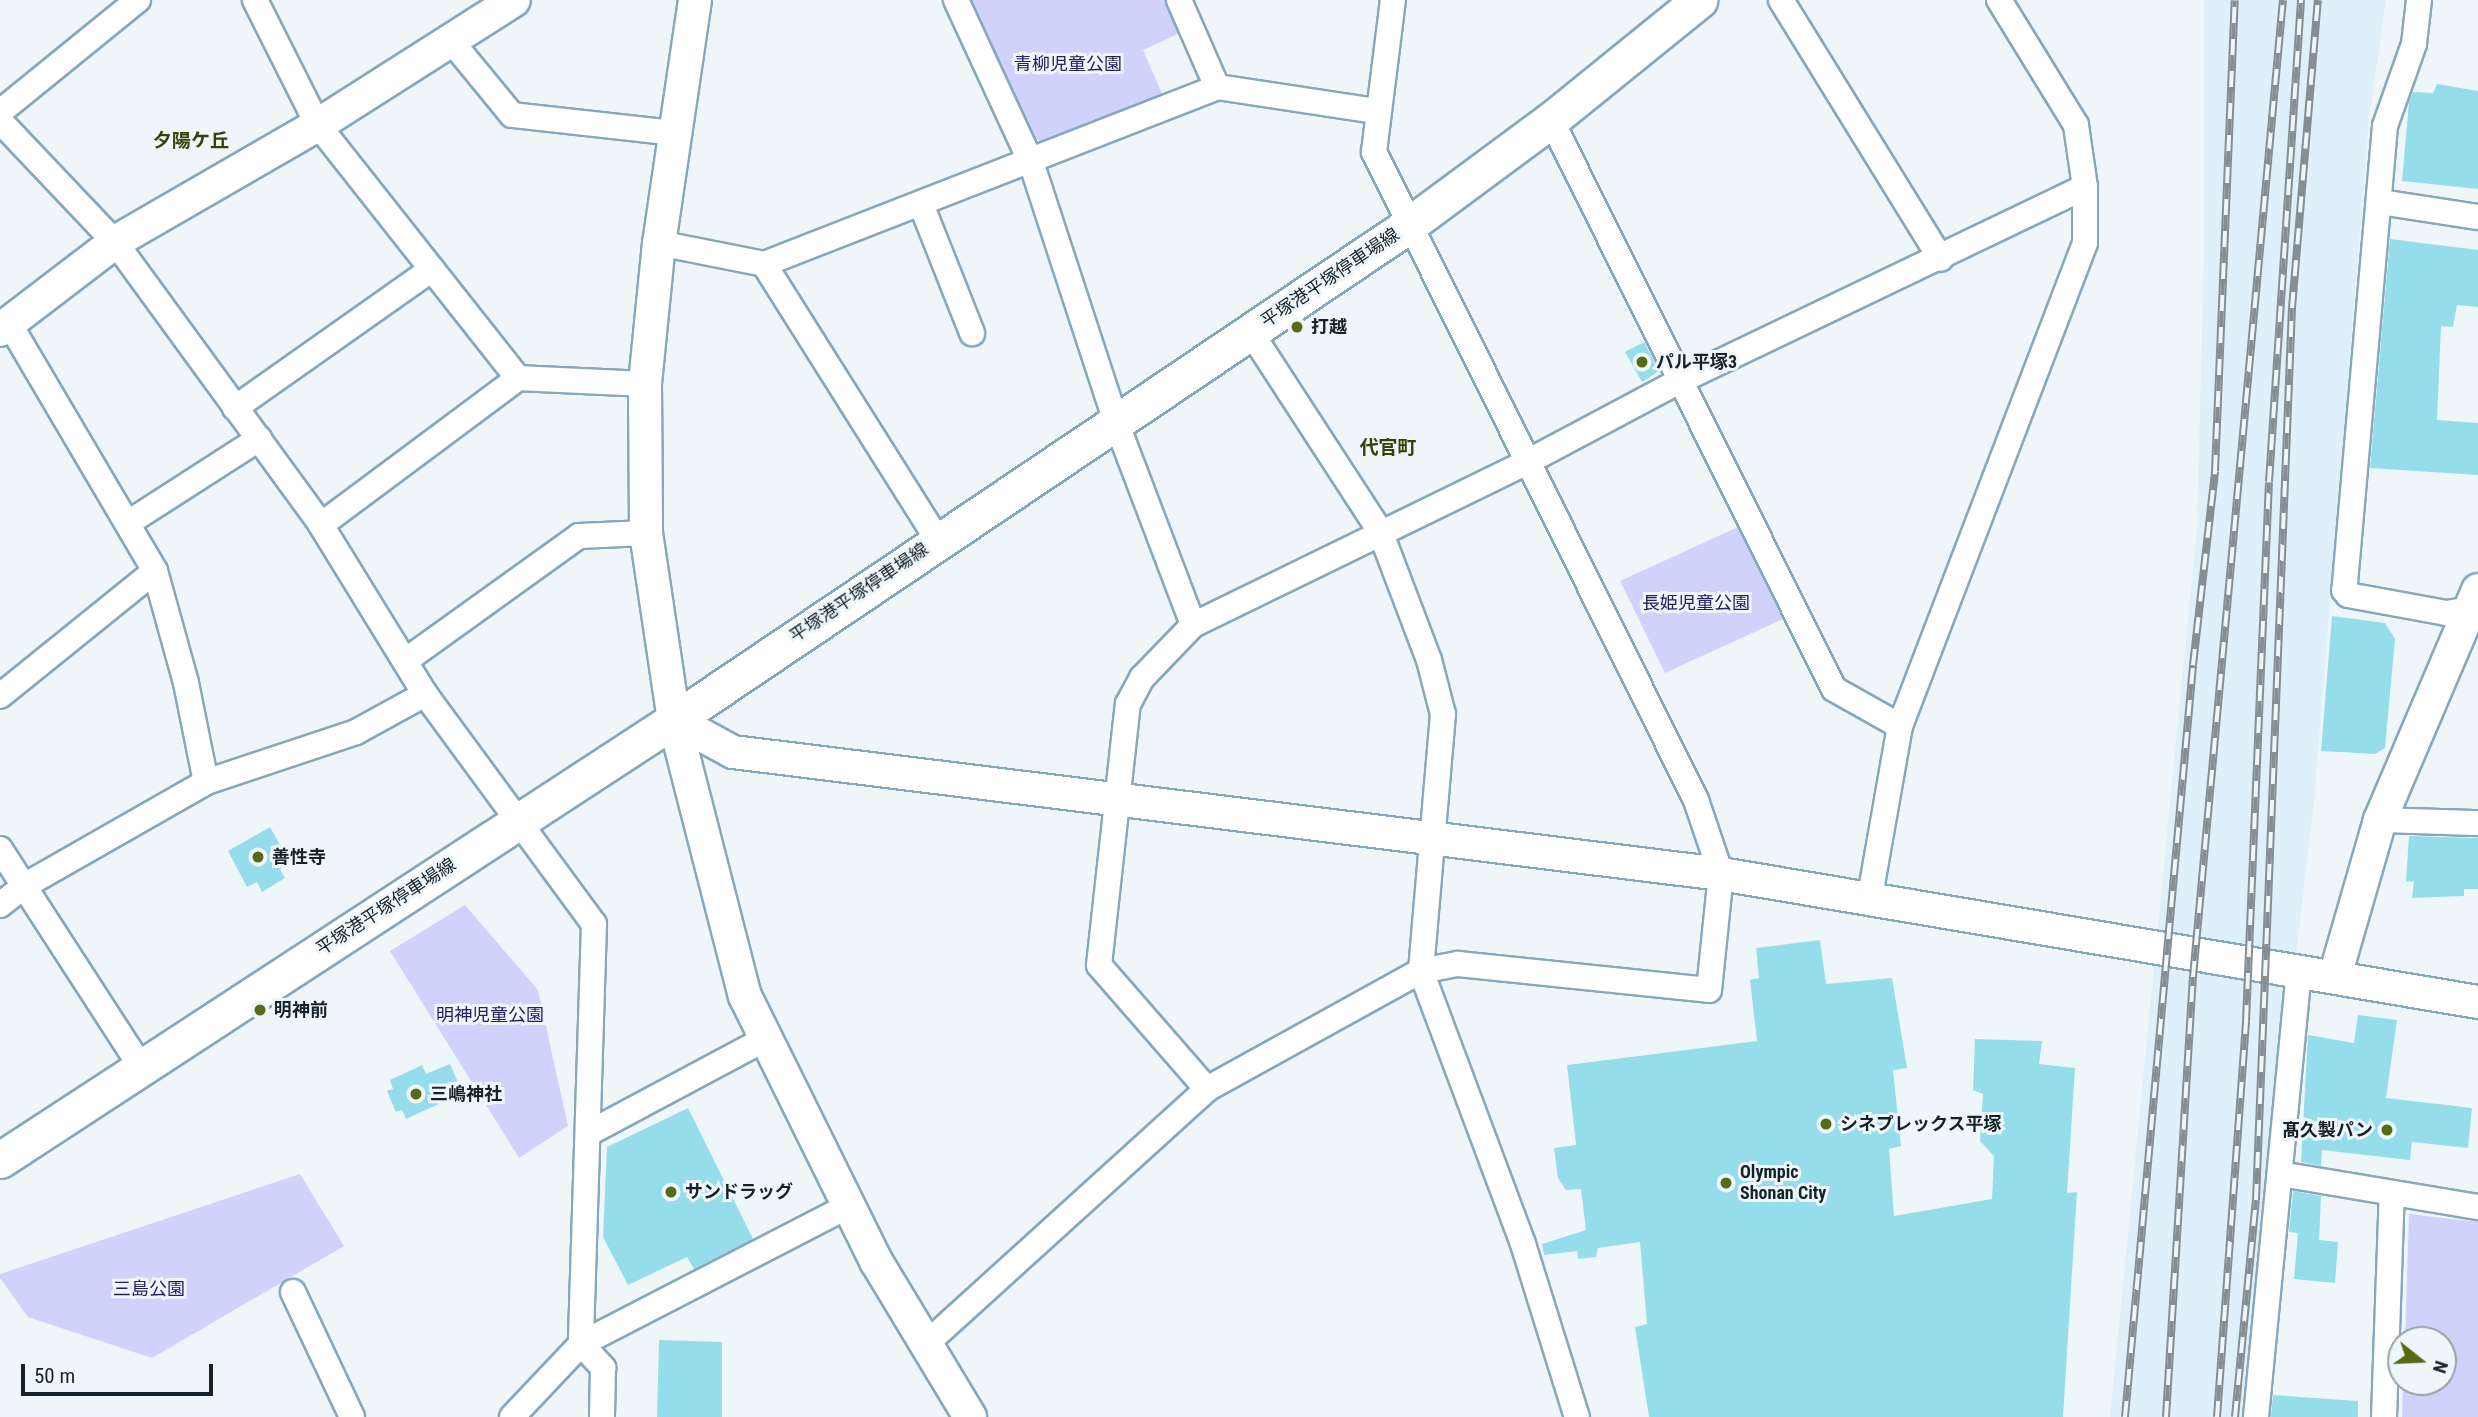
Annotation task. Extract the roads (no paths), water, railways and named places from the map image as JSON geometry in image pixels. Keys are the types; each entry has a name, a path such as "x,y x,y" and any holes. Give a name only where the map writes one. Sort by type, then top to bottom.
{"main road":[{"name":"平塚港平塚停車場線","path":"0,1160 674,720 936,539 1409,225 1551,120 1683,6"}],"street":[{"path":"0,112 138,0"},
{"path":"255,0 318,125 518,378"},
{"path":"206,782 187,683 155,570 5,326 115,242 318,125 514,0"},
{"path":"695,0 659,243 645,384 646,533 674,720 745,996 848,1207 970,1417"},
{"path":"956,0 1031,162 1116,422 1193,625"},
{"path":"1179,0 1217,87"},
{"path":"926,1344 1207,1089 1421,971 1458,964 1709,990 1721,874 1696,800 1531,460 1374,152 1376,111 1393,0"},
{"path":"1781,0 1941,259"},
{"path":"1870,895 1900,726 2085,243 2085,187 2076,125 1999,0"},
{"path":"2419,0 2414,44 2385,126 2344,590 2348,595 2446,613 2476,602"},
{"path":"452,42 512,115 675,133"},
{"path":"659,243 764,264 1031,162 1217,87 1376,111"},
{"path":"1551,120 1678,382 1834,689 1900,726"},
{"path":"0,121 115,242 321,525 425,694 521,818 594,924 582,1344 603,1368 602,1417"},
{"path":"1207,1089 1099,965 1128,705 1142,678 1193,625 1380,531 1531,460 1678,382 1941,259 2085,187"},
{"path":"2380,202 2478,217"},
{"path":"921,204 972,333"},
{"path":"764,264 936,539"},
{"path":"235,408 432,269"},
{"path":"1250,331 1380,531 1429,660 1443,714 1421,971 1523,1244 1577,1417"},
{"path":"321,525 518,378 645,384"},
{"path":"128,523 258,439"},
{"path":"405,660 579,536 646,533"},
{"path":"0,696 155,570"},
{"path":"2335,976 2380,820 2476,602"},
{"path":"0,905 24,886 206,782 356,732 425,694"},
{"path":"674,720 733,752 1721,874 1870,895 2478,1002"},
{"path":"2380,820 2478,823"},
{"path":"0,849 141,1068"},
{"path":"2256,1417 2299,969"},
{"path":"589,1133 765,1039"},
{"path":"2280,1174 2478,1207"},
{"path":"2384,1417 2392,1193"},
{"path":"512,1417 582,1344 848,1207"},
{"path":"293,1292 352,1417"}],"railway":[{"path":"2125,1417 2193,665 2215,471 2235,0"},
{"path":"2166,1417 2193,977 2283,0"},
{"path":"2217,1417 2246,1021 2269,482 2301,0"},
{"path":"2235,1417 2256,1200 2292,308 2318,0"}],"place":[{"name":"打越","path":"1297,327"},
{"name":"パル平塚3","path":"1642,362"},
{"name":"善性寺","path":"258,857"},
{"name":"明神前","path":"260,1010"},
{"name":"三嶋神社","path":"416,1094"},
{"name":"シネプレックス平塚","path":"1826,1124"},
{"name":"髙久製パン","path":"2387,1130"},
{"name":"Olympic Shonan City","path":"1726,1183"},
{"name":"サンドラッグ","path":"671,1192"}],"district":[{"name":"夕陽ケ丘","path":"191,141"},
{"name":"代官町","path":"1388,448"}],"park label":[{"name":"青柳児童公園","path":"1068,64"},
{"name":"長姫児童公園","path":"1696,603"},
{"name":"明神児童公園","path":"490,1015"},
{"name":"三島公園","path":"149,1289"}]}
